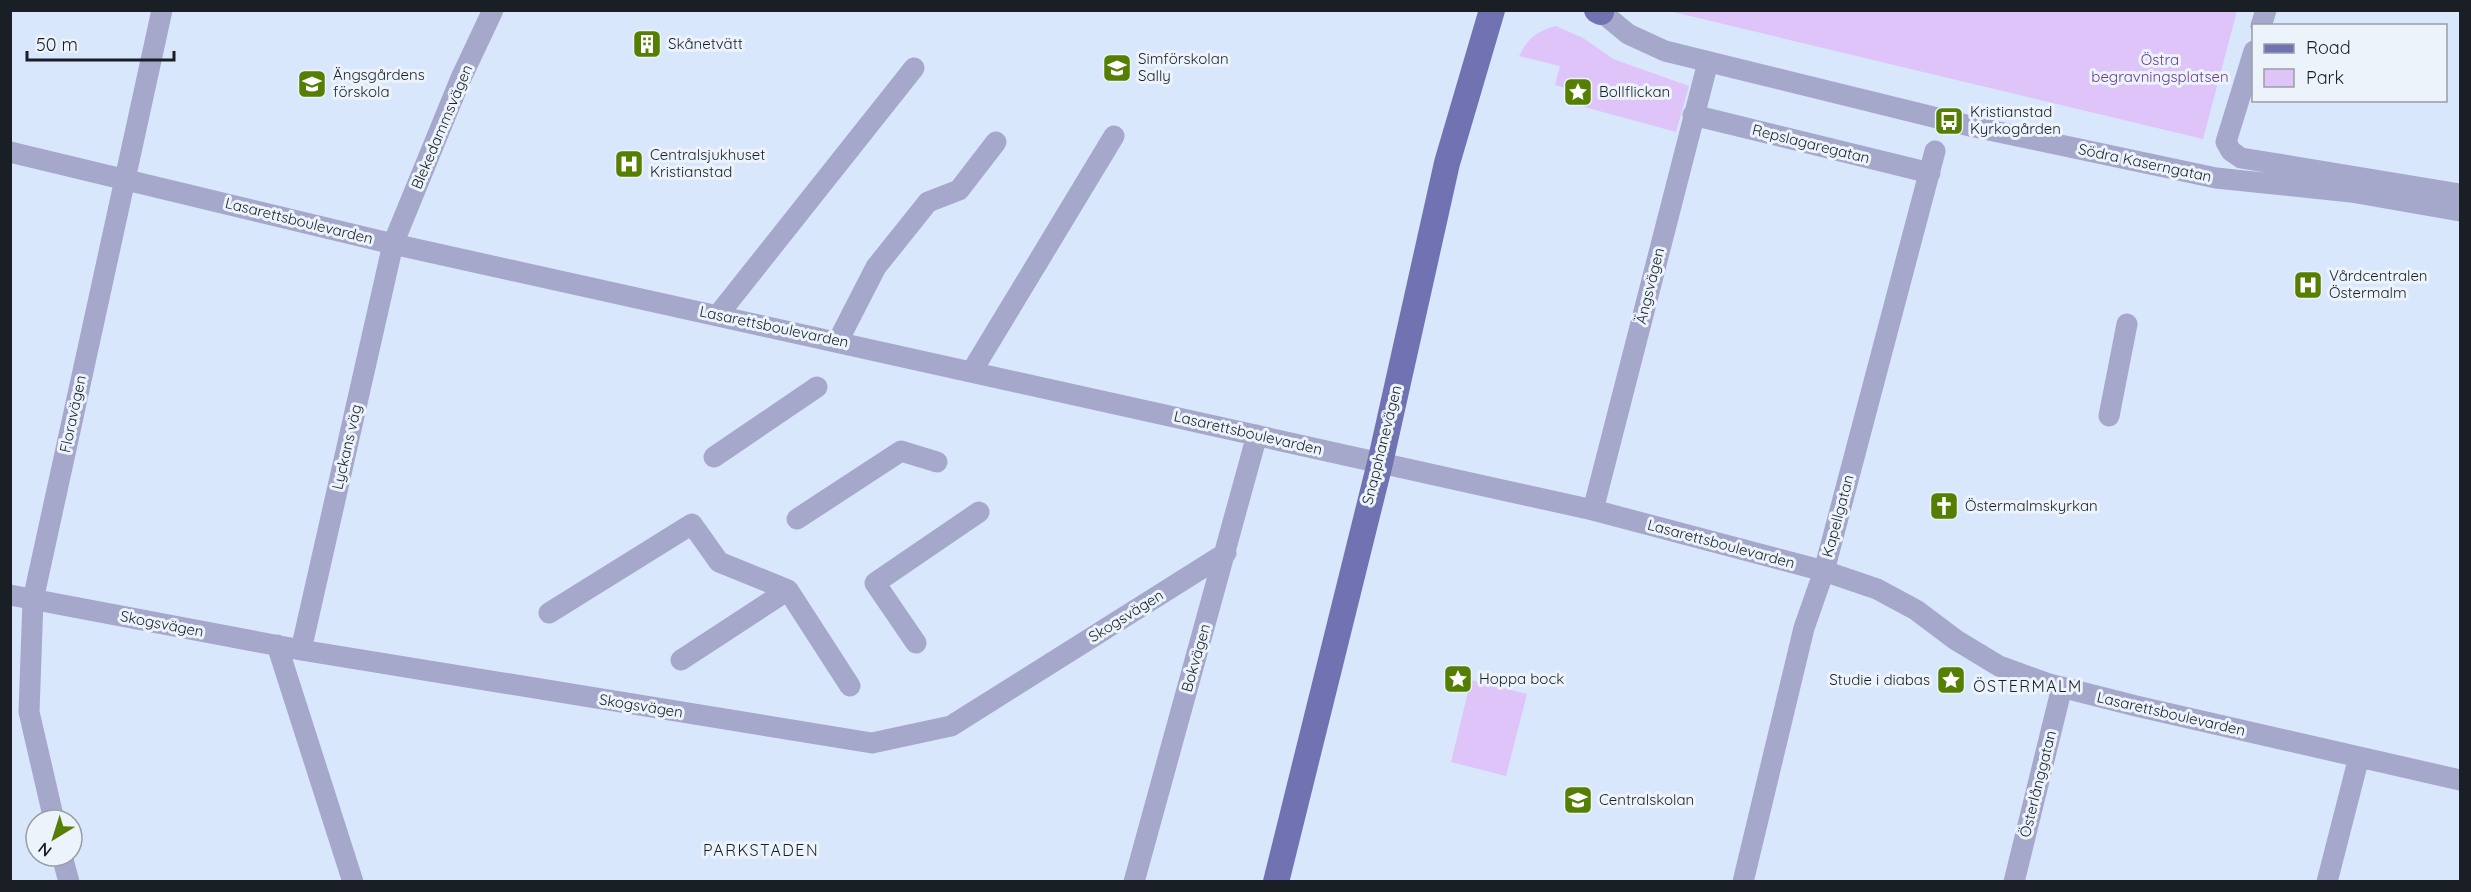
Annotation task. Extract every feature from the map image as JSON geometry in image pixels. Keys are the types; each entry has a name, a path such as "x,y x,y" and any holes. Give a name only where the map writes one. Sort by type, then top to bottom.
{"main road":[{"name":"Snapphanevägen","path":"1276,882 1380,463 1447,163 1492,10"},
{"path":"1482,45 1509,10"}],"street":[{"name":"Floravägen","path":"51,808 29,712 33,600 162,10"},
{"name":"Blekedammsvägen","path":"393,244 461,78 493,10"},
{"name":"Södra Kaserngatan","path":"1599,11 1628,34 1665,51 1970,126 2216,178 2351,192 2460,211"},
{"path":"2252,54 2226,142 2231,152 2241,158 2460,194"},
{"name":"Ängsvägen","path":"1593,510 1708,62"},
{"path":"718,315 914,68"},
{"name":"Repslagaregatan","path":"1693,115 1930,173"},
{"path":"972,371 1114,136"},
{"path":"838,341 876,267 883,258 928,202 959,190 996,142"},
{"name":"Kapellgatan","path":"1743,882 1804,628 1824,571 1935,151"},
{"name":"Lasarettsboulevarden","path":"10,152 393,244 1593,510 1824,571 1877,589 1916,610 1956,640 1999,666 2062,687 2460,780"},
{"name":"Lyckans väg","path":"302,650 393,244"},
{"path":"2109,416 2127,324"},
{"path":"714,457 817,387"},
{"name":"Bokvägen","path":"1134,882 1257,435"},
{"path":"796,519 901,450 937,462"},
{"path":"916,643 875,583 979,512"},
{"path":"549,613 692,524 719,562 788,590 850,686"},
{"name":"Skogsvägen","path":"10,596 302,650 872,743 951,726 1226,553"},
{"path":"681,660 788,590"},
{"path":"277,645 352,882"},
{"name":"Österlånggatan","path":"2014,882 2062,687"},
{"path":"2327,882 2359,757"}],"green space":[{"name":"Östra begravningsplatsen","path":"1669,11 2237,11 2203,139"},
{"path":"1556,26 1583,38 1613,59 1689,86 1676,132 1581,106 1584,93 1555,85 1560,66 1519,56 1534,36"},
{"path":"1471,680 1527,694 1506,776 1451,762"}],"place":[{"name":"Skånetvätt","path":"647,44"},
{"name":"Simförskolan Sally","path":"1117,68"},
{"name":"Ängsgårdens förskola","path":"312,84"},
{"name":"Bollflickan","path":"1578,92"},
{"name":"Kristianstad Kyrkogården","path":"1949,121"},
{"name":"Centralsjukhuset Kristianstad","path":"629,164"},
{"name":"Vårdcentralen Östermalm","path":"2308,285"},
{"name":"Östermalmskyrkan","path":"1944,506"},
{"name":"Hoppa bock","path":"1458,679"},
{"name":"Studie i diabas","path":"1951,680"},
{"name":"Centralskolan","path":"1578,800"}],"district":[{"name":"ÖSTERMALM","path":"2028,686"},
{"name":"PARKSTADEN","path":"761,850"}]}
